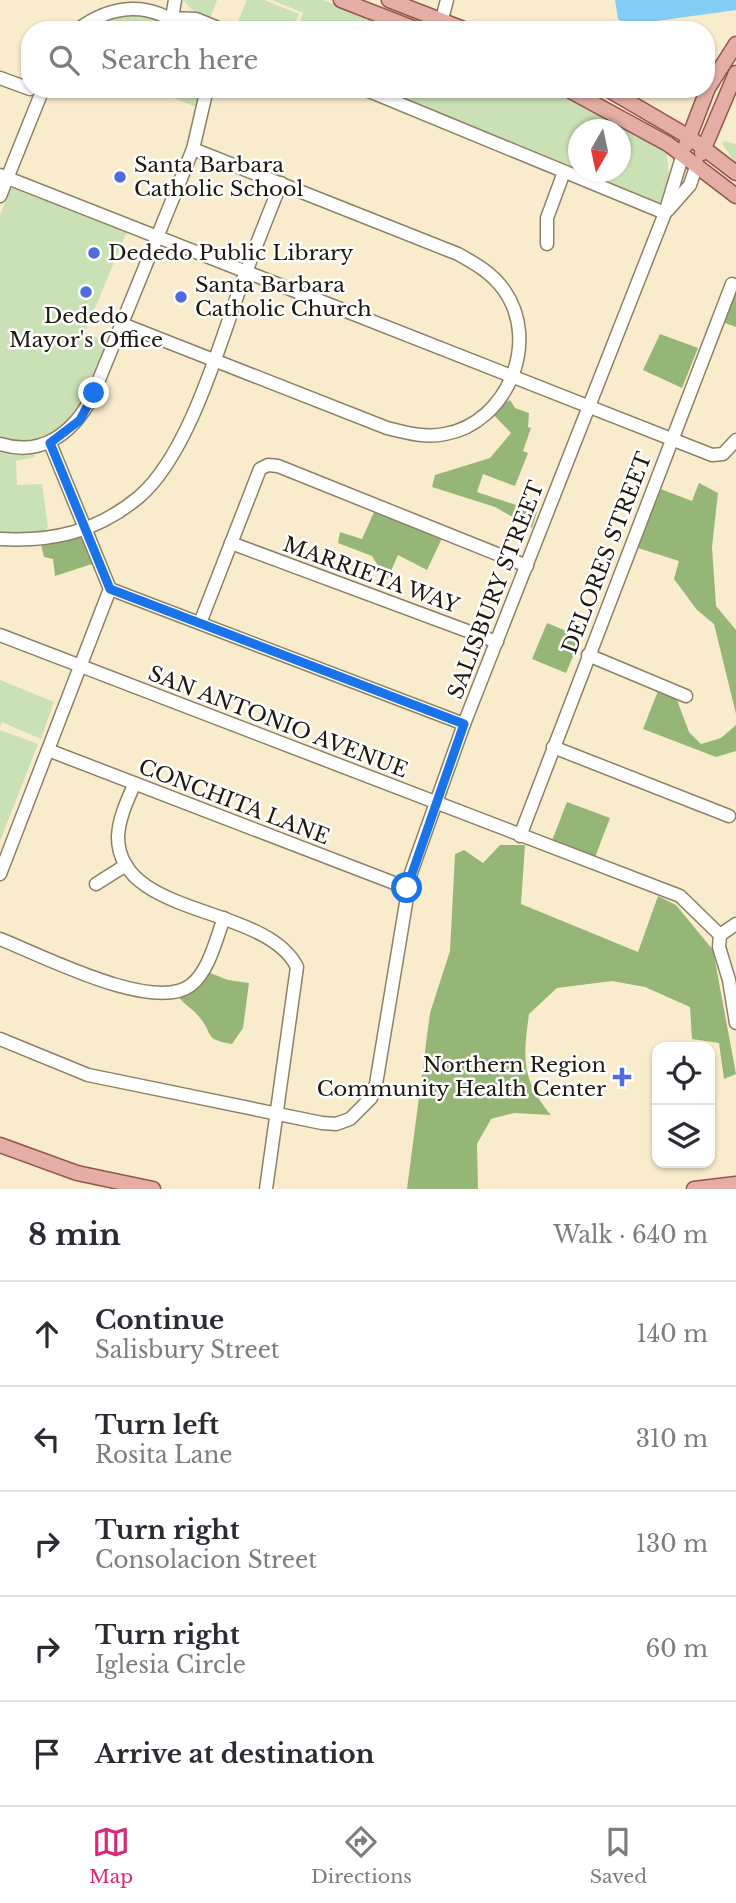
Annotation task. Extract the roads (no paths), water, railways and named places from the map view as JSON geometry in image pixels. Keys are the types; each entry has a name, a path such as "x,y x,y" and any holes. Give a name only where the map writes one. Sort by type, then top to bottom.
{"main road":[{"path":"341,0 395,21"},
{"path":"389,0 433,21"},
{"path":"715,74 736,44"},
{"path":"697,164 736,73"},
{"path":"585,98 683,154 736,196"},
{"path":"622,98 689,137 736,173"},
{"path":"683,154 705,98"},
{"path":"0,1145 97,1183 153,1189"},
{"path":"694,1189 736,1184"}],"street":[{"path":"125,0 150,4 175,21"},
{"path":"172,18 175,0"},
{"path":"442,21 447,0"},
{"path":"90,21 98,15 122,8 150,4"},
{"path":"172,18 202,21"},
{"path":"0,78 21,85"},
{"path":"0,196 4,177 33,98"},
{"path":"0,444 11,448 50,443 80,420 193,149 205,98"},
{"path":"387,98 665,213"},
{"path":"122,324 387,428 416,436 446,434 474,423 497,404 513,377 520,349 517,319 505,291 484,269 458,254 193,149"},
{"name":"SALISBURY STREET","path":"0,1039 88,1074 276,1115 336,1124 350,1119 371,1098 376,1084 407,888 464,724 665,213 683,154"},
{"name":"SALISBURY STREET","path":"665,213 690,185 697,164"},
{"path":"547,244 547,219 564,172"},
{"path":"4,177 718,455 728,451 736,440"},
{"path":"0,539 38,541 86,530 139,497 174,454 214,360 281,183"},
{"name":"DELORES STREET","path":"520,836 732,284"},
{"path":"0,874 110,589 50,443"},
{"path":"200,623 260,470 274,464 527,566"},
{"name":"MARRIETA WAY","path":"231,543 497,642"},
{"path":"110,589 464,724"},
{"name":"SAN ANTONIO AVENUE","path":"0,635 680,896 720,934"},
{"path":"589,655 686,696"},
{"path":"553,747 729,816"},
{"name":"CONCHITA LANE","path":"48,750 407,888"},
{"path":"134,785 119,829 120,851 126,865 137,879 158,894 224,918 285,947 297,967 266,1189"},
{"path":"96,884 126,865"},
{"path":"0,939 133,991 163,994 178,992 201,974 224,918"},
{"path":"736,924 720,934 719,947 729,980 736,1023"}],"water":[{"path":"615,0 736,0 736,10 657,21 618,19"}],"place":[{"name":"Santa Barbara Catholic School","path":"120,177"},
{"name":"Dededo Public Library","path":"94,253"},
{"name":"Dededo Mayor's Office","path":"86,292"},
{"name":"Santa Barbara Catholic Church","path":"181,297"},
{"name":"Northern Region Community Health Center","path":"622,1077"}]}
